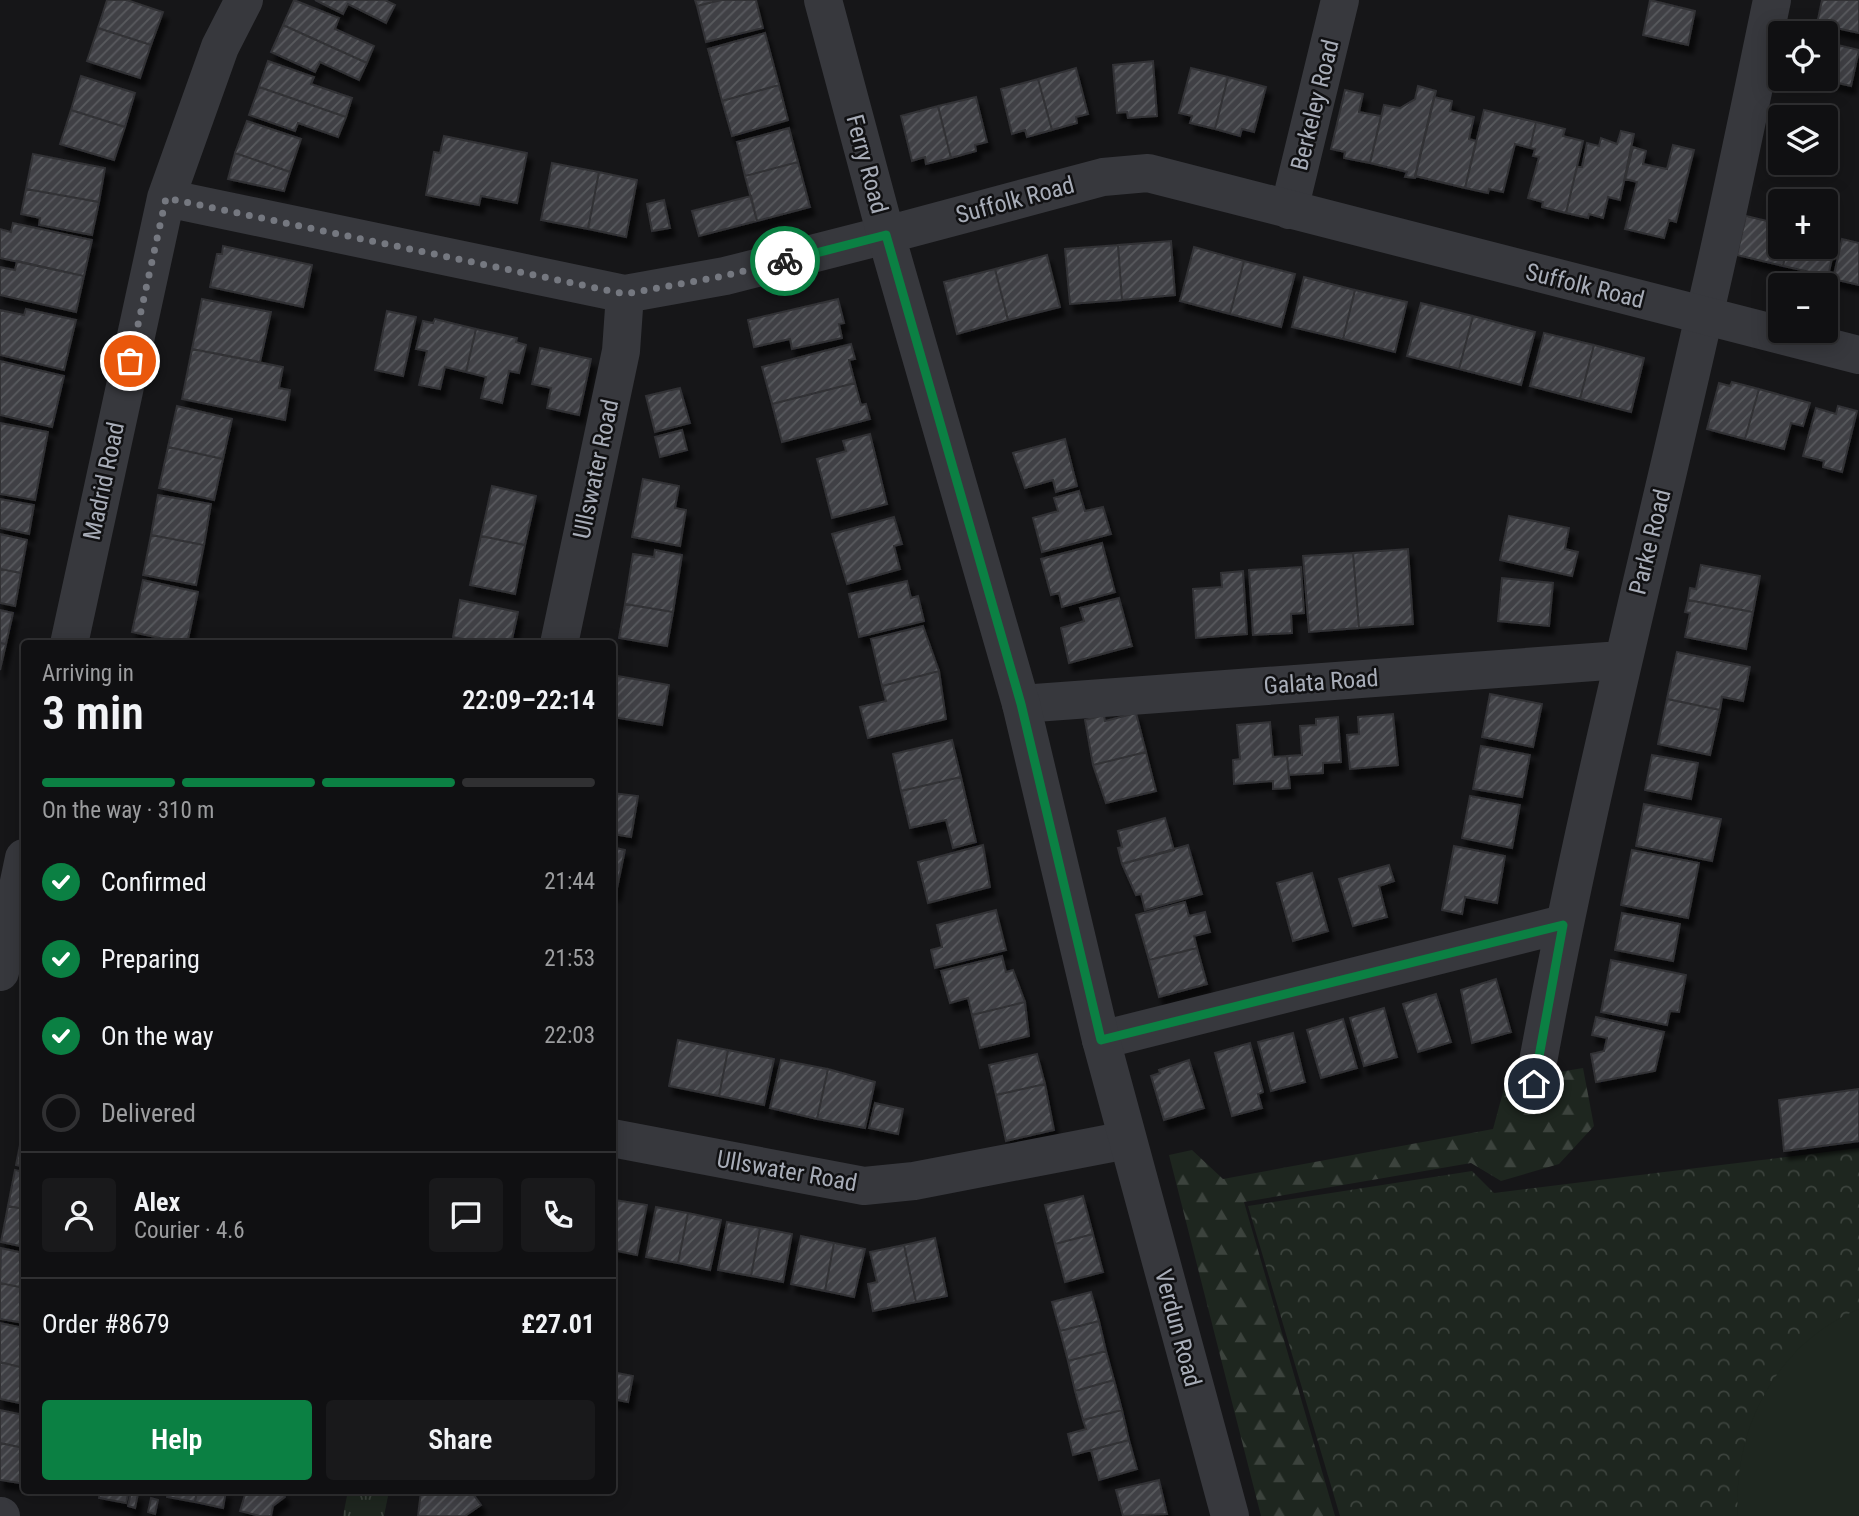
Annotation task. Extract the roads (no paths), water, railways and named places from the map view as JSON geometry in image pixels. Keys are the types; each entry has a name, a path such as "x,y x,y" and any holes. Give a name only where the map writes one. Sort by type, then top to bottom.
{"street":[{"name":"Madrid Road","path":"70,640 166,198 220,47 244,0"},
{"name":"Ferry Road","path":"823,0 886,235 1021,704 1127,1140"},
{"name":"Berkeley Road","path":"1289,210 1340,0"},
{"name":"Parke Road","path":"1534,1084 1563,925 1621,660 1704,316 1772,0"},
{"name":"Suffolk Road","path":"166,198 625,294 724,276 1126,173 1173,177 1289,210 1859,355"},
{"name":"Ullswater Road","path":"560,640 621,351 625,294"},
{"name":"Galata Road","path":"1021,704 1621,660"},
{"path":"0,972 21,872"},
{"path":"1101,1040 1563,925"},
{"name":"Ullswater Road","path":"616,1139 864,1186 914,1181 1127,1140"},
{"name":"Verdun Road","path":"1127,1140 1230,1516"}]}
